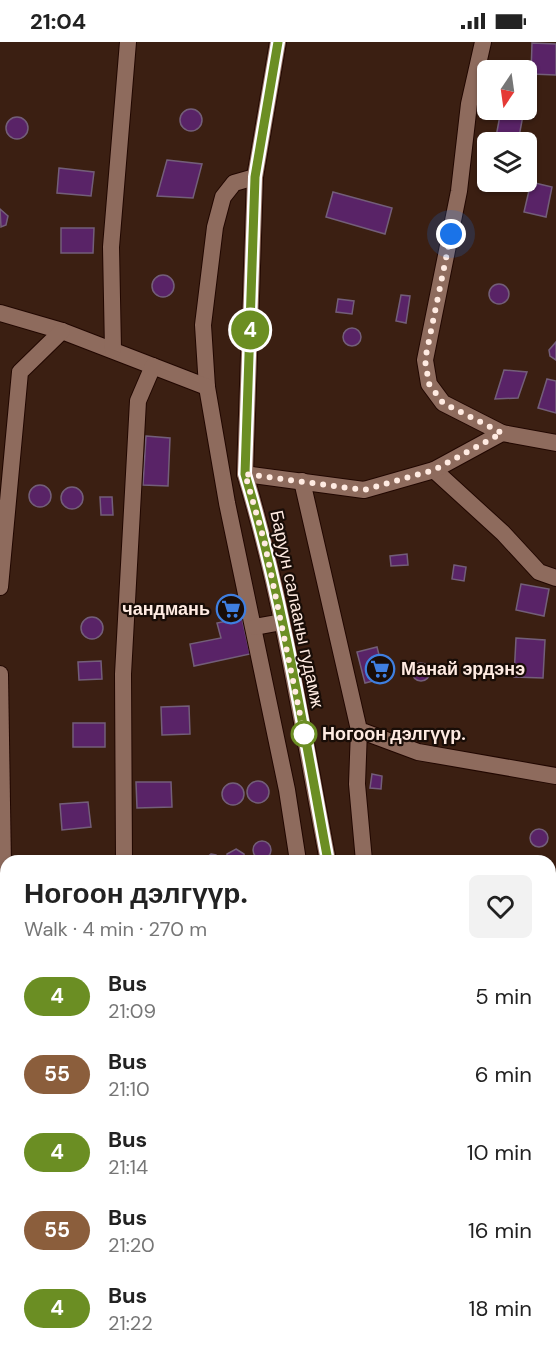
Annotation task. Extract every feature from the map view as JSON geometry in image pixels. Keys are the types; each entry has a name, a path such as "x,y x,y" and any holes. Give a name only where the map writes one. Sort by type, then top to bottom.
{"street":[{"path":"113,350 111,247 128,42"},
{"name":"Баруун салааны гудамж","path":"278,42 255,177 245,474 259,520 282,622 327,855"},
{"path":"483,42 469,105 459,191 425,360 429,384 443,403 502,433 556,443"},
{"path":"255,177 234,183 224,197 215,227 203,326 207,387 227,503 255,627 287,790 297,855"},
{"path":"0,313 62,331 207,387"},
{"path":"0,587 20,372 62,331"},
{"path":"124,855 123,674 138,401 153,366"},
{"path":"245,474 364,490 434,470 502,433"},
{"path":"434,470 503,533 539,572 556,578"},
{"path":"302,481 359,730 357,784 363,855"},
{"path":"255,627 282,622"},
{"path":"0,674 3,855"},
{"path":"359,730 418,752 556,777"}],"building":[{"path":"532,43 556,44 556,75 537,74 537,60 531,60"},
{"path":"191,109 199,112 202,120 199,128 191,131 183,128 180,120 183,112"},
{"path":"17,117 25,120 28,128 25,136 17,139 9,136 6,128 9,120"},
{"path":"499,120 522,120 520,132 497,132"},
{"path":"167,160 202,164 193,198 157,196"},
{"path":"59,168 94,172 91,196 57,193"},
{"path":"537,183 552,187 546,217 524,212 529,192 537,192"},
{"path":"333,192 392,208 385,234 326,217"},
{"path":"0,209 8,216 6,225 1,227"},
{"path":"61,228 94,228 93,253 61,253"},
{"path":"163,275 171,278 174,286 171,294 163,297 155,294 152,286 155,278"},
{"path":"499,284 506,287 509,294 506,301 499,304 492,301 489,294 492,287"},
{"path":"401,295 410,296 406,323 396,321"},
{"path":"338,299 354,301 352,314 336,312"},
{"path":"352,328 358,331 361,337 358,343 352,346 346,343 343,337 346,331"},
{"path":"556,342 556,360 550,356 549,350"},
{"path":"504,370 527,372 518,398 495,399"},
{"path":"547,379 556,381 556,413 538,408"},
{"path":"146,436 170,438 168,486 143,485"},
{"path":"40,485 48,488 51,496 48,504 40,507 32,504 29,496 32,488"},
{"path":"72,487 80,490 83,498 80,506 72,509 64,506 61,498 64,490"},
{"path":"100,497 112,497 113,515 101,515"},
{"path":"407,554 408,565 391,566 390,556"},
{"path":"454,565 466,567 464,581 452,579"},
{"path":"521,584 549,589 544,616 516,610"},
{"path":"92,617 100,620 103,628 100,636 92,639 84,636 81,628 84,620"},
{"path":"242,618 250,654 194,666 190,644 221,638 217,623"},
{"path":"516,638 545,640 543,678 514,677"},
{"path":"377,647 385,678 365,683 357,652"},
{"path":"101,661 102,679 79,680 78,662"},
{"path":"421,663 427,666 430,672 427,678 421,681 415,678 412,672 415,666"},
{"path":"189,706 190,734 162,735 161,707"},
{"path":"73,723 105,723 105,747 73,747"},
{"path":"372,774 382,776 381,789 370,788"},
{"path":"258,781 266,784 269,792 266,800 258,803 250,800 247,792 250,784"},
{"path":"136,782 171,782 172,807 137,808"},
{"path":"233,783 241,786 244,794 241,802 233,805 225,802 222,794 225,786"},
{"path":"88,802 91,827 62,830 60,804"},
{"path":"539,829 545,832 548,838 545,844 539,847 533,844 530,838 533,832"},
{"path":"262,841 269,843 270,855 254,855 255,843"},
{"path":"236,849 244,855 227,855"}],"bus line":[{"name":"4","path":"278,42 255,177 245,474 259,520 282,622 327,855"}],"place":[{"name":"чандмань","path":"231,609"},
{"name":"Манай эрдэнэ","path":"380,669"},
{"name":"Ногоон дэлгүүр.","path":"304,734"}],"route":[{"path":"304,734 264,540 245,474 364,490 434,470 502,433 443,403 429,384 425,360 451,234"}]}
